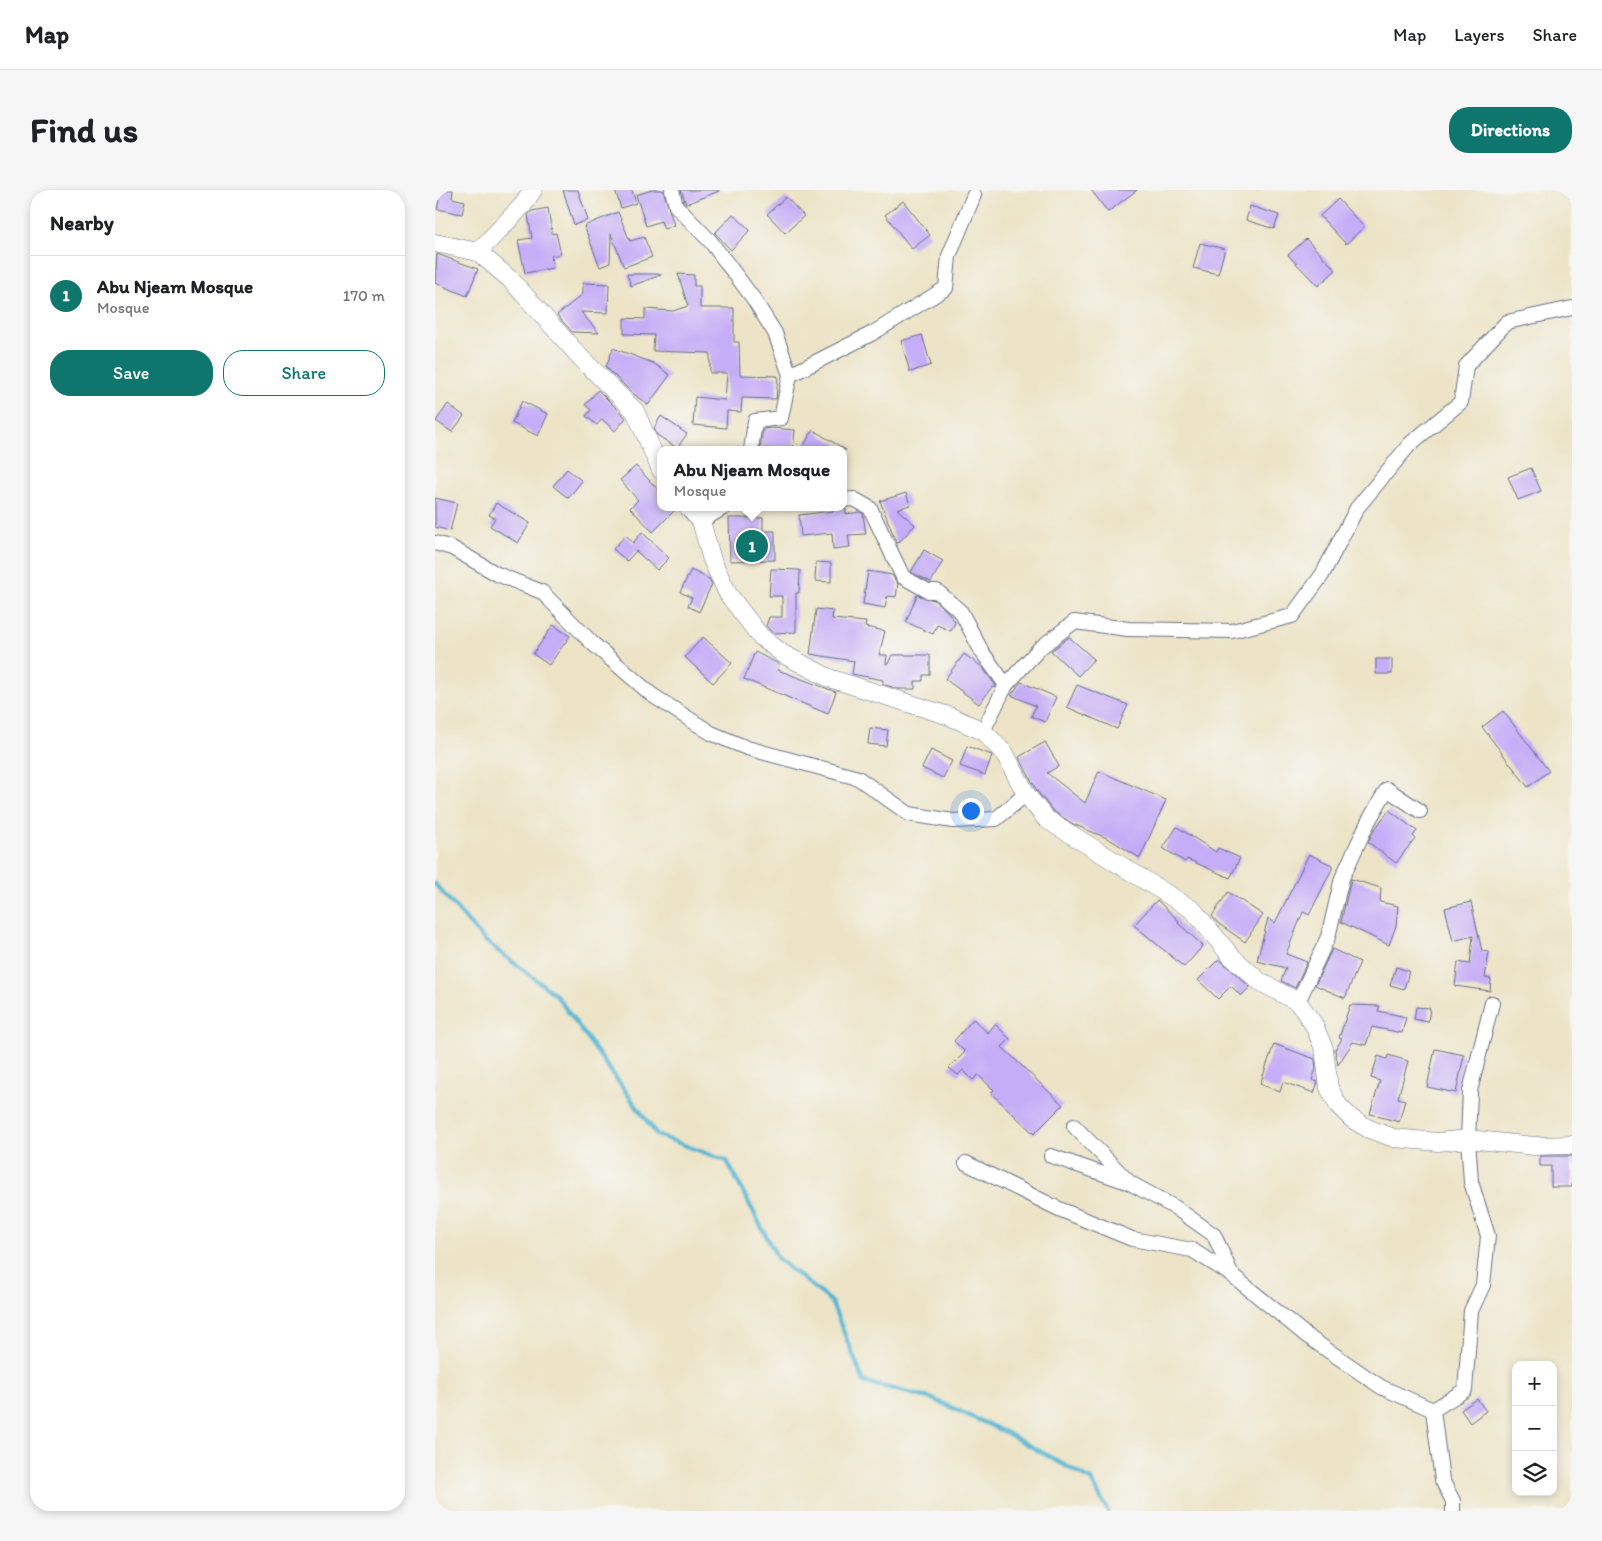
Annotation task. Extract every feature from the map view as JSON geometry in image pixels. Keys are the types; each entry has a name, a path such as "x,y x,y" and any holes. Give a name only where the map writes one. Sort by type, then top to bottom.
{"street":[{"path":"478,252 523,205 533,190"},
{"path":"671,190 676,206 711,242 753,298 775,333 790,375 781,418 755,421 752,446"},
{"path":"790,375 873,333 946,288 949,256 974,195"},
{"path":"435,243 478,252 511,280 581,358 635,411 657,461"},
{"path":"983,731 1006,685 1039,648 1075,622 1128,629 1232,631 1292,616 1322,575 1357,508 1410,444 1461,402 1465,366 1507,322 1572,308"},
{"path":"847,500 854,499 870,508 903,577 928,591 937,591 961,612 982,652 1006,685"},
{"path":"691,511 701,521 713,560 727,594 760,636 783,654 829,678 949,716 983,731 1005,754 1027,794 1046,819 1156,885 1193,910 1231,956 1259,981 1298,1002 1314,1025 1324,1050 1329,1088 1337,1105 1352,1119 1369,1129 1394,1138 1438,1142 1468,1139 1534,1146 1572,1145"},
{"path":"701,521 718,511"},
{"path":"435,543 452,548 497,574 542,592 591,642 652,695 711,733 747,748 858,778 909,814 953,821 996,819 1027,794"},
{"path":"1298,1002 1328,936 1342,878 1368,822 1387,789 1420,811"},
{"path":"1433,1410 1465,1390 1471,1312 1483,1285 1488,1236 1471,1182 1468,1139 1470,1091 1492,1003"},
{"path":"1074,1126 1130,1183"},
{"path":"1051,1156 1130,1183 1175,1208 1214,1235 1232,1275"},
{"path":"966,1163 1059,1209 1132,1239 1192,1250 1232,1275 1307,1336 1381,1387 1433,1410"},
{"path":"1433,1410 1442,1480 1453,1501 1453,1511"}],"building":[{"path":"435,190 453,190 452,198 465,201 462,214 437,209 439,200 435,199"},
{"path":"563,190 578,190 588,220 574,225"},
{"path":"615,190 632,190 636,203 621,208"},
{"path":"652,190 663,190 674,225 664,229 661,221 646,226 636,195"},
{"path":"681,190 719,190 719,191 686,204"},
{"path":"1091,190 1137,190 1108,212"},
{"path":"786,197 804,216 785,233 767,214"},
{"path":"1338,199 1364,227 1346,244 1320,216"},
{"path":"903,201 930,235 912,249 885,215"},
{"path":"1250,206 1279,215 1274,229 1246,220"},
{"path":"548,208 552,234 556,233 561,254 551,256 553,268 525,273 518,240 532,238 528,215 532,211"},
{"path":"618,212 630,241 644,237 652,257 624,267 611,234 610,263 600,267 584,226"},
{"path":"733,214 750,230 731,250 715,233"},
{"path":"1306,239 1336,270 1318,286 1288,255"},
{"path":"1200,243 1225,249 1218,274 1193,268"},
{"path":"437,254 478,269 467,296 435,283"},
{"path":"627,274 661,274 661,275 631,286"},
{"path":"678,274 694,275 694,286 700,286 700,308 734,308 734,342 739,342 740,375 778,376 776,399 742,398 741,412 727,411 726,428 693,425 695,397 725,400 727,373 710,373 710,353 653,351 654,335 624,334 624,318 645,319 645,309 673,311 688,306"},
{"path":"583,283 609,284 608,313 581,312 599,333 572,332 557,315 583,294"},
{"path":"922,335 931,365 910,372 901,341"},
{"path":"613,348 653,363 670,375 648,405 631,392 606,367"},
{"path":"598,390 626,418 615,431 602,419 597,425 586,416 591,410 585,405"},
{"path":"522,401 548,414 538,436 512,423"},
{"path":"448,404 464,416 452,432 436,421"},
{"path":"661,416 687,434 678,446 674,446 657,435 654,428"},
{"path":"763,429 795,430 793,446 760,446"},
{"path":"813,430 839,446 803,446"},
{"path":"636,466 657,489 657,511 674,511 653,532 630,508 638,500 620,480"},
{"path":"1531,468 1541,491 1518,500 1508,477"},
{"path":"567,469 582,481 568,498 553,486"},
{"path":"906,493 910,505 897,509 915,525 897,544 880,501"},
{"path":"435,498 457,503 450,531 435,527"},
{"path":"496,503 530,523 518,543 490,526 495,518 489,515"},
{"path":"833,511 846,511 846,514 860,512 863,514 866,534 848,535 850,547 833,549 832,533 801,536 799,515"},
{"path":"729,518 763,518 763,531 775,531 775,560 730,561"},
{"path":"642,532 669,558 657,570 636,551 627,561 613,549 626,535 633,543"},
{"path":"924,550 943,561 931,582 911,572"},
{"path":"816,562 831,563 831,582 815,581"},
{"path":"771,569 800,570 799,593 796,593 796,632 773,633 766,626 769,617 782,617 782,596 769,596"},
{"path":"691,570 709,579 712,584 699,612 688,606 692,598 680,592"},
{"path":"868,571 892,575 898,584 896,597 887,596 885,608 863,604"},
{"path":"917,595 934,600 947,611 955,622 951,631 937,625 933,634 906,622"},
{"path":"816,609 833,611 832,619 866,622 865,627 885,631 879,655 887,655 886,664 888,664 892,655 930,655 930,675 923,675 923,681 915,681 915,689 898,689 883,684 883,680 852,674 854,661 810,654"},
{"path":"553,625 570,636 549,665 533,654"},
{"path":"703,637 732,663 713,683 685,657"},
{"path":"1069,637 1094,659 1078,676 1051,651"},
{"path":"755,652 779,664 778,670 836,692 828,714 744,679"},
{"path":"964,654 982,667 996,686 995,688 992,687 979,704 945,679"},
{"path":"1376,659 1392,659 1392,674 1376,674"},
{"path":"1021,682 1056,697 1045,722 1031,716 1036,706 1011,695"},
{"path":"1077,685 1128,705 1117,729 1067,707"},
{"path":"1503,711 1549,771 1528,787 1482,727"},
{"path":"870,728 888,730 886,746 868,744"},
{"path":"1045,742 1059,766 1047,773 1085,803 1099,771 1166,800 1140,858 1109,839 1073,824 1053,811 1037,791 1019,757"},
{"path":"967,746 992,755 985,775 960,766"},
{"path":"931,750 952,761 943,778 922,768"},
{"path":"1389,810 1417,831 1413,836 1415,838 1396,863 1368,842 1374,830"},
{"path":"1177,827 1216,852 1218,848 1240,858 1230,878 1187,859 1185,862 1163,848"},
{"path":"1309,854 1332,865 1332,869 1309,915 1303,912 1286,954 1307,962 1295,988 1281,981 1286,968 1257,961 1268,918 1275,923"},
{"path":"1351,879 1381,888 1380,902 1398,906 1396,926 1389,945 1341,922"},
{"path":"1228,892 1263,915 1245,942 1219,924 1212,916"},
{"path":"1157,900 1203,946 1184,967 1134,925"},
{"path":"1471,902 1482,951 1489,952 1485,978 1491,979 1490,991 1455,986 1458,962 1470,964 1473,936 1453,941 1445,908"},
{"path":"1332,949 1360,962 1345,998 1315,985"},
{"path":"1219,959 1250,987 1241,996 1231,986 1218,999 1198,980"},
{"path":"1396,967 1409,971 1404,989 1390,985"},
{"path":"1350,1005 1380,1006 1378,1011 1406,1017 1402,1033 1372,1027 1366,1045 1353,1042 1338,1065 1335,1050 1342,1039 1339,1038"},
{"path":"1416,1007 1430,1008 1428,1022 1414,1019"},
{"path":"973,1019 988,1033 995,1024 1010,1039 1002,1047 1063,1105 1034,1134 991,1093 994,1090 978,1075 973,1080 963,1070 958,1075 949,1068 965,1052 954,1041"},
{"path":"1274,1044 1315,1059 1316,1069 1312,1080 1318,1082 1314,1093 1283,1082 1280,1092 1260,1084"},
{"path":"1435,1049 1464,1055 1456,1093 1427,1087"},
{"path":"1388,1055 1408,1061 1398,1098 1405,1100 1399,1122 1370,1114 1380,1081 1371,1078 1378,1056 1387,1059"},
{"path":"1540,1156 1572,1156 1572,1187 1551,1187 1551,1166 1540,1166"},
{"path":"1477,1399 1486,1411 1470,1423 1461,1410"}],"waterway":[{"path":"435,884 484,940 556,995 657,1135 727,1161 778,1259 831,1301 864,1382 933,1399 1007,1433 1091,1480 1108,1511"}],"place":[{"name":"Abu Njeam Mosque","path":"752,546"}]}
